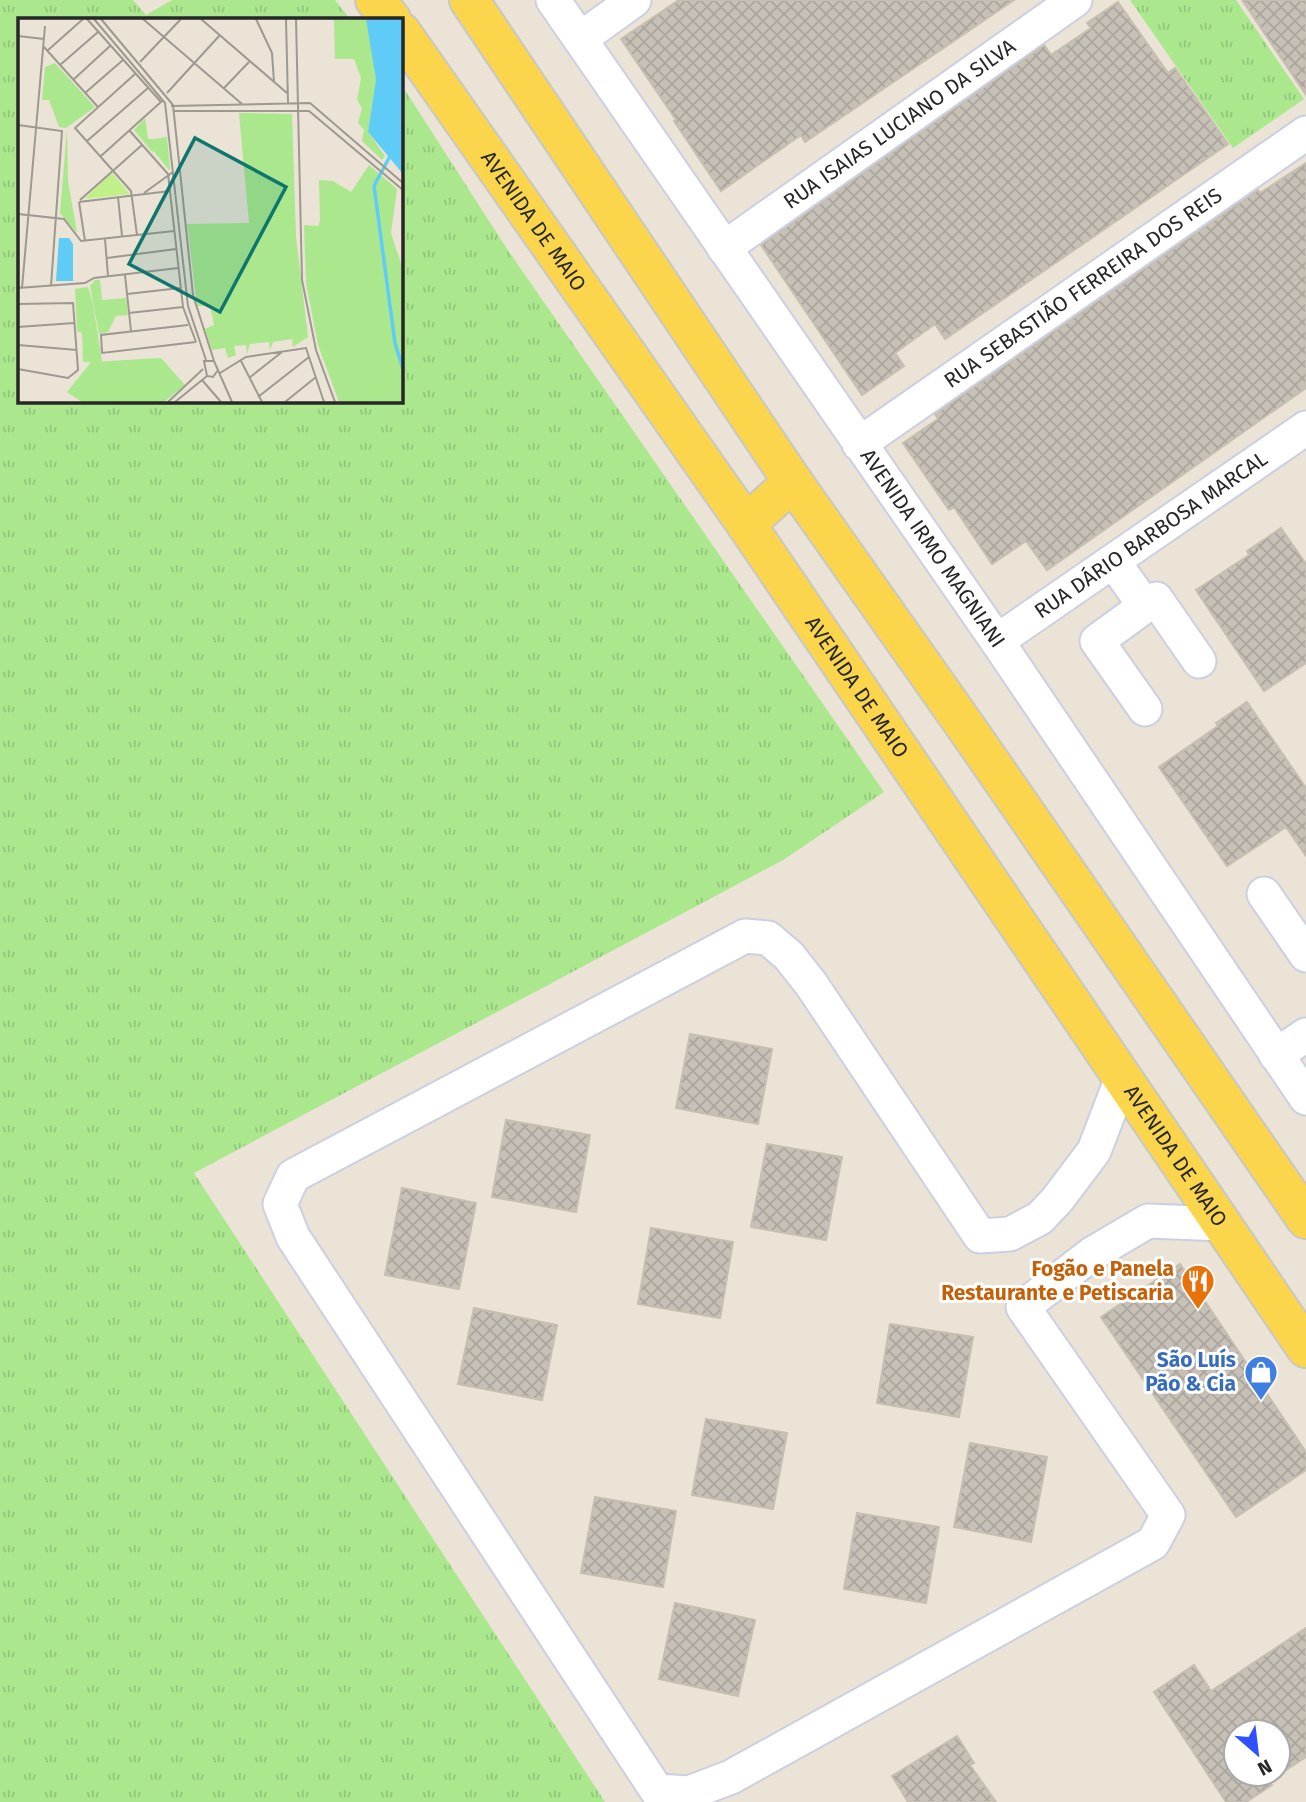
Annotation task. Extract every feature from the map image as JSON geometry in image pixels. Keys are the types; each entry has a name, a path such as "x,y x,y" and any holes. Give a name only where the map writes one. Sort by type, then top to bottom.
{"main road":[{"path":"375,0 390,18"},
{"path":"469,0 793,481 1306,1219"},
{"name":"AVENIDA DE MAIO","path":"402,33 746,524 1122,1078 1303,1335"},
{"path":"746,524 793,481"}],"street":[{"name":"AVENIDA IRMO MAGNIANI","path":"553,0 997,641 1306,1098"},
{"path":"579,39 634,0"},
{"name":"RUA ISAIAS LUCIANO DA SILVA","path":"724,248 1075,0"},
{"name":"RUA SEBASTIÃO FERREIRA DOS REIS","path":"859,444 1306,133"},
{"name":"RUA DÁRIO BARBOSA MARCAL","path":"997,641 1113,561 1301,442"},
{"path":"1113,561 1145,606"},
{"path":"1145,709 1097,641 1156,599 1199,661"},
{"path":"1264,894 1306,955"},
{"path":"1122,1078 1094,1151 1057,1200 1040,1218 1010,1234 981,1237 811,984 789,956 768,939 745,936 293,1176 280,1204 293,1237 657,1791 689,1793 731,1777 1153,1543 1168,1514 1023,1307 1092,1254 1149,1221 1223,1224"},
{"path":"1276,1055 1306,1035"}],"green space":[{"path":"0,0 133,0 146,15 172,0 335,0 349,18 18,18 18,402 402,402 402,86 507,249 884,792 783,860 194,1173 605,1802 0,1802"},
{"path":"1130,0 1236,0 1304,99 1233,148"}],"building":[{"path":"679,0 1014,0 805,142 801,135 721,191 621,39"},
{"path":"1242,0 1306,0 1306,95"},
{"path":"1118,2 1168,73 1175,68 1228,144 945,339 935,324 895,353 904,366 862,395 761,245 1044,45 1051,55 1091,28 1087,23"},
{"path":"1306,163 1306,388 1047,570 1026,541 992,564 954,507 949,510 903,443 938,419 935,414 1258,190 1260,193"},
{"path":"1281,528 1306,564 1306,663 1264,691 1196,590 1249,555 1247,551"},
{"path":"1247,702 1306,788 1306,856 1286,827 1227,866 1159,767"},
{"path":"690,1034 772,1049 758,1124 676,1108"},
{"path":"506,1120 590,1135 576,1212 492,1197"},
{"path":"767,1144 842,1157 826,1240 751,1227"},
{"path":"402,1188 476,1203 459,1289 385,1275"},
{"path":"651,1228 733,1242 720,1318 638,1304"},
{"path":"1180,1264 1306,1452 1306,1470 1236,1517 1101,1317"},
{"path":"474,1308 557,1325 542,1400 458,1384"},
{"path":"890,1324 973,1337 959,1417 877,1403"},
{"path":"706,1419 787,1433 773,1509 692,1495"},
{"path":"970,1443 1047,1457 1031,1542 954,1527"},
{"path":"595,1497 676,1511 663,1587 581,1573"},
{"path":"857,1513 939,1527 926,1603 844,1589"},
{"path":"675,1603 755,1620 738,1696 659,1679"},
{"path":"1306,1628 1306,1757 1292,1766 1292,1718 1222,1718 1222,1788 1267,1788 1246,1802 1226,1802 1154,1692 1194,1665 1211,1691"},
{"path":"957,1736 974,1763 970,1765 996,1802 908,1802 892,1776"}],"place":[{"name":"Fogão e Panela Restaurante e Petiscaria","path":"1198,1311"},
{"name":"São Luís Pão & Cia","path":"1261,1402"}]}
